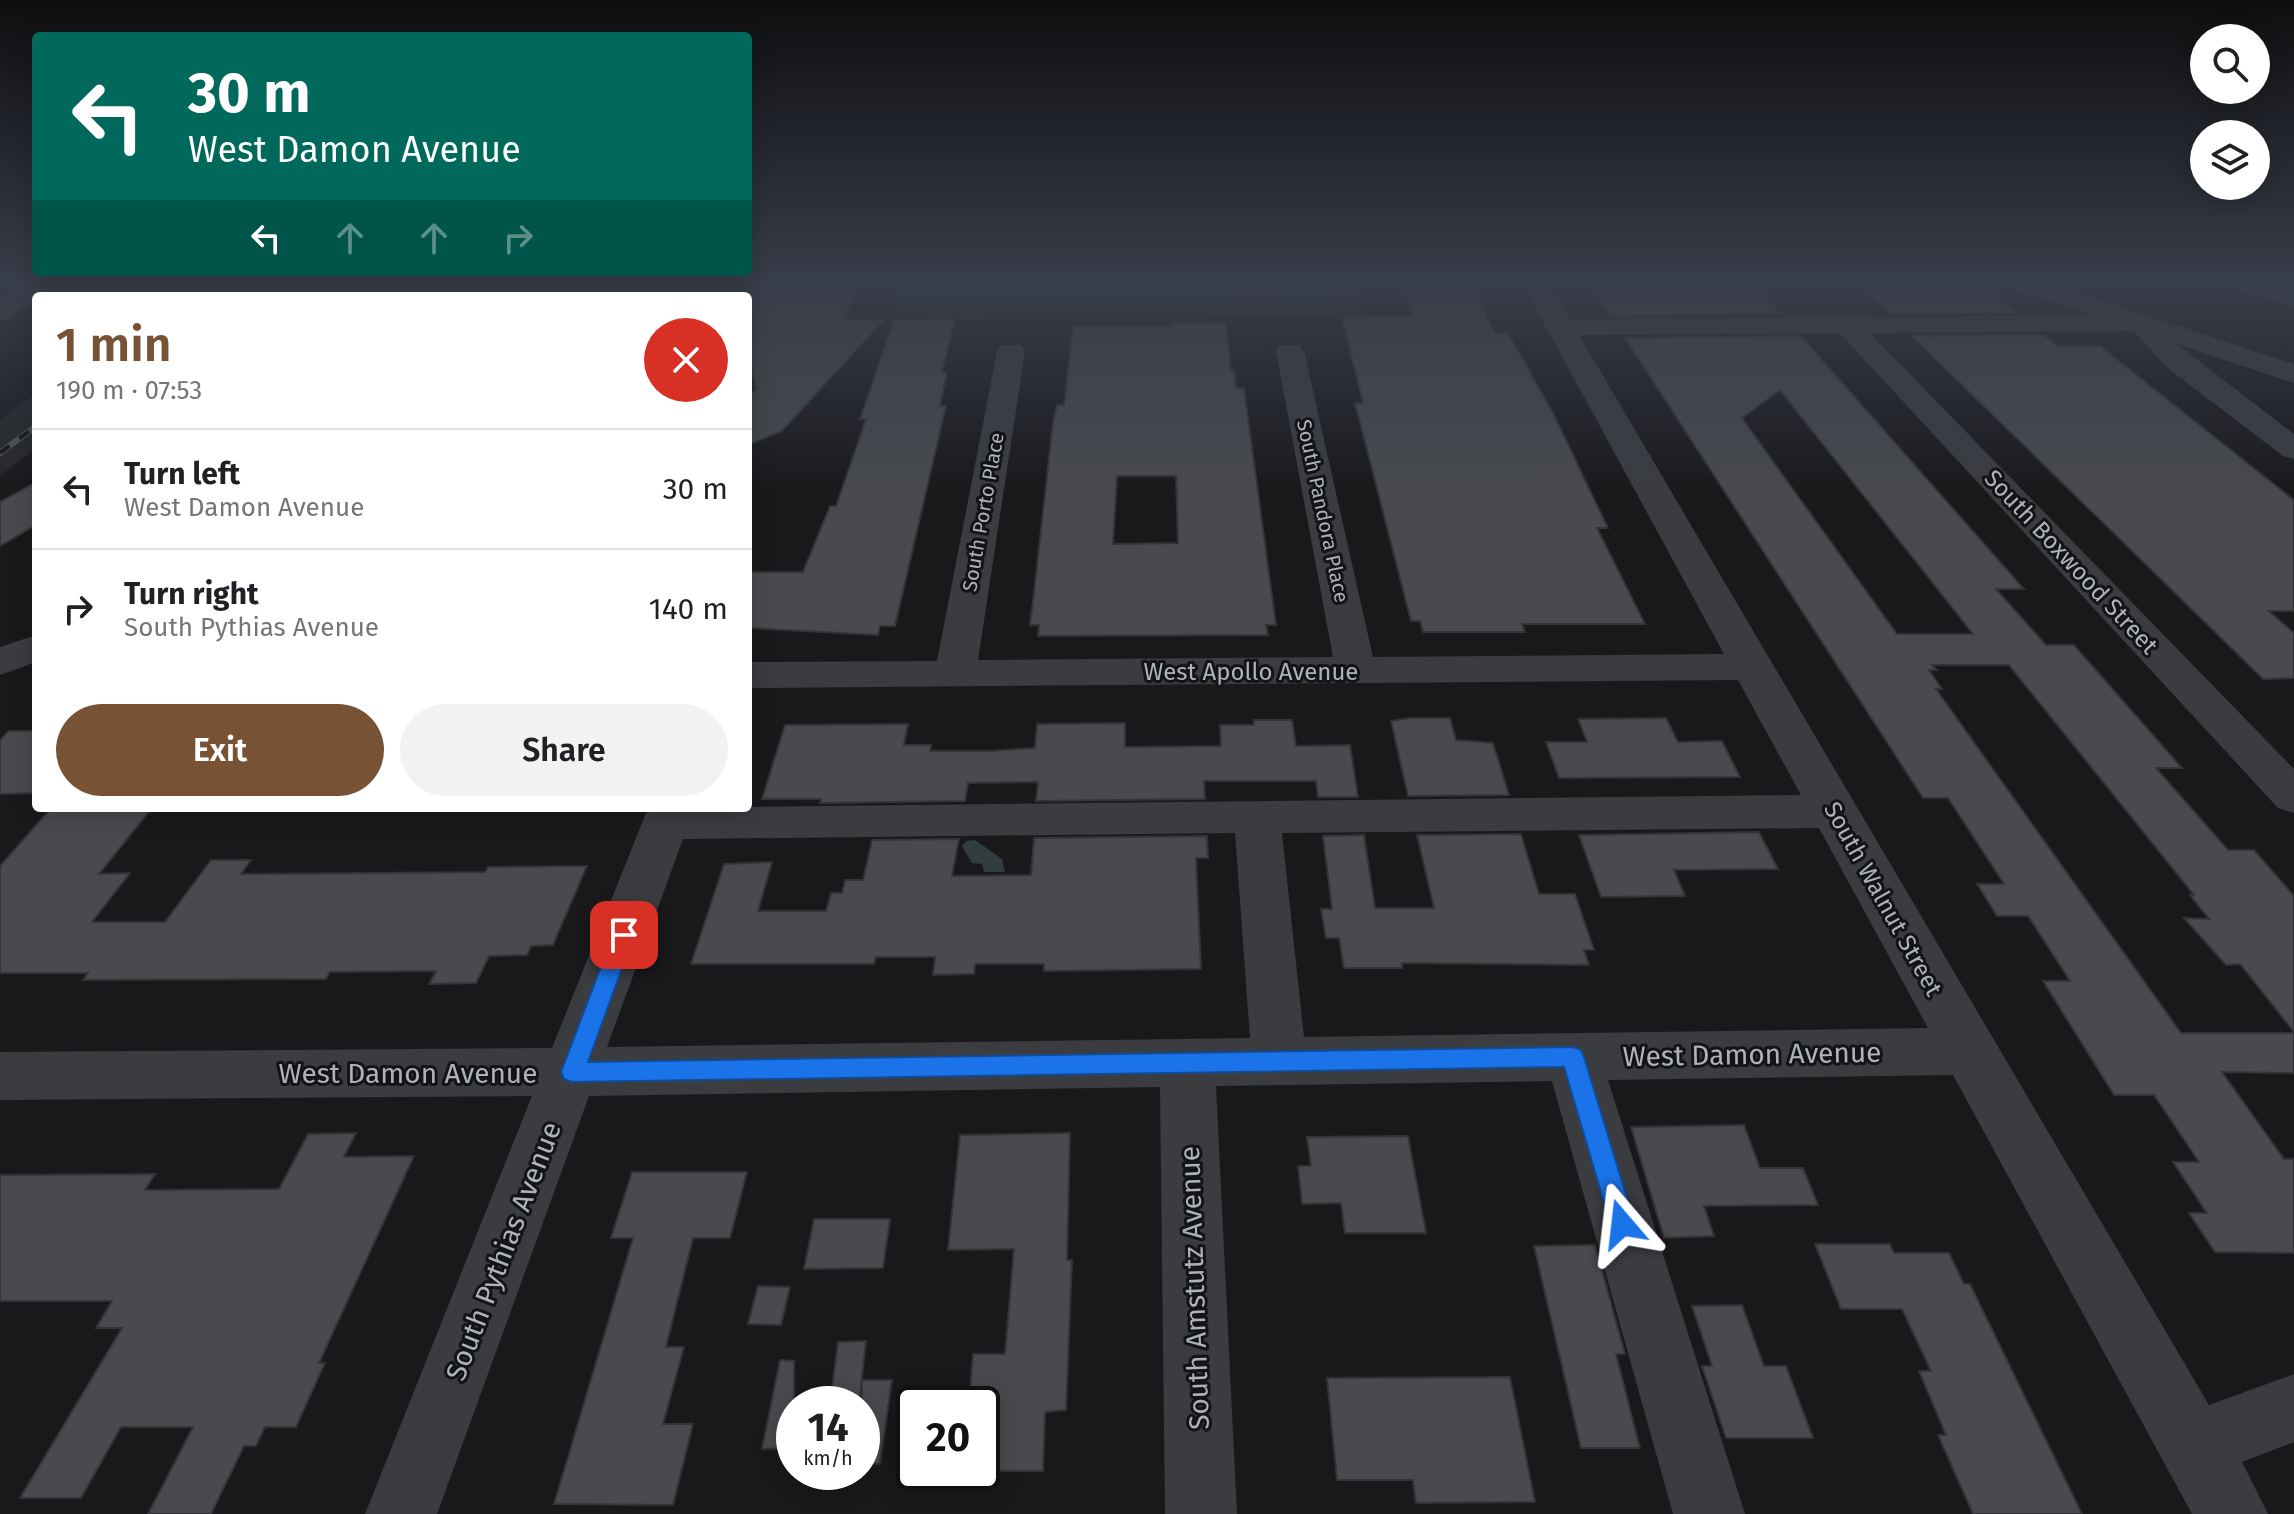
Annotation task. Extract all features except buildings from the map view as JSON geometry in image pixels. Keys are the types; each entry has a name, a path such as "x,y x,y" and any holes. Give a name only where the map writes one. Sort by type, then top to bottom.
{"street":[{"name":"South Porto Place","path":"955,674 1011,354"},
{"name":"South Pandora Place","path":"1291,354 1356,671"},
{"name":"South Walnut Street","path":"1575,354 2232,1514"},
{"name":"South Boxwood Street","path":"1874,354 2294,797"},
{"path":"2170,354 2294,449"},
{"path":"2233,354 2294,374"},
{"path":"0,662 32,649"},
{"name":"West Apollo Avenue","path":"752,675 1753,667"},
{"path":"0,681 32,681"},
{"path":"668,815 1257,817 1832,811"},
{"name":"South Pythias Avenue","path":"401,1514 668,815"},
{"path":"1257,817 1279,1061"},
{"name":"West Damon Avenue","path":"0,1076 572,1072 1968,1051"},
{"path":"1573,1057 1709,1514"},
{"name":"South Amstutz Avenue","path":"1187,1062 1201,1514"},
{"path":"2193,1446 2294,1408"}],"shaded area":[{"path":"32,396 32,451 0,476 0,420"},
{"path":"975,840 1002,859 1005,872 984,872 982,864 972,863 962,846 966,841"}],"railway":[{"path":"0,453 32,429"}],"route":[{"path":"624,935 572,1072 1573,1057 1622,1224"}]}
